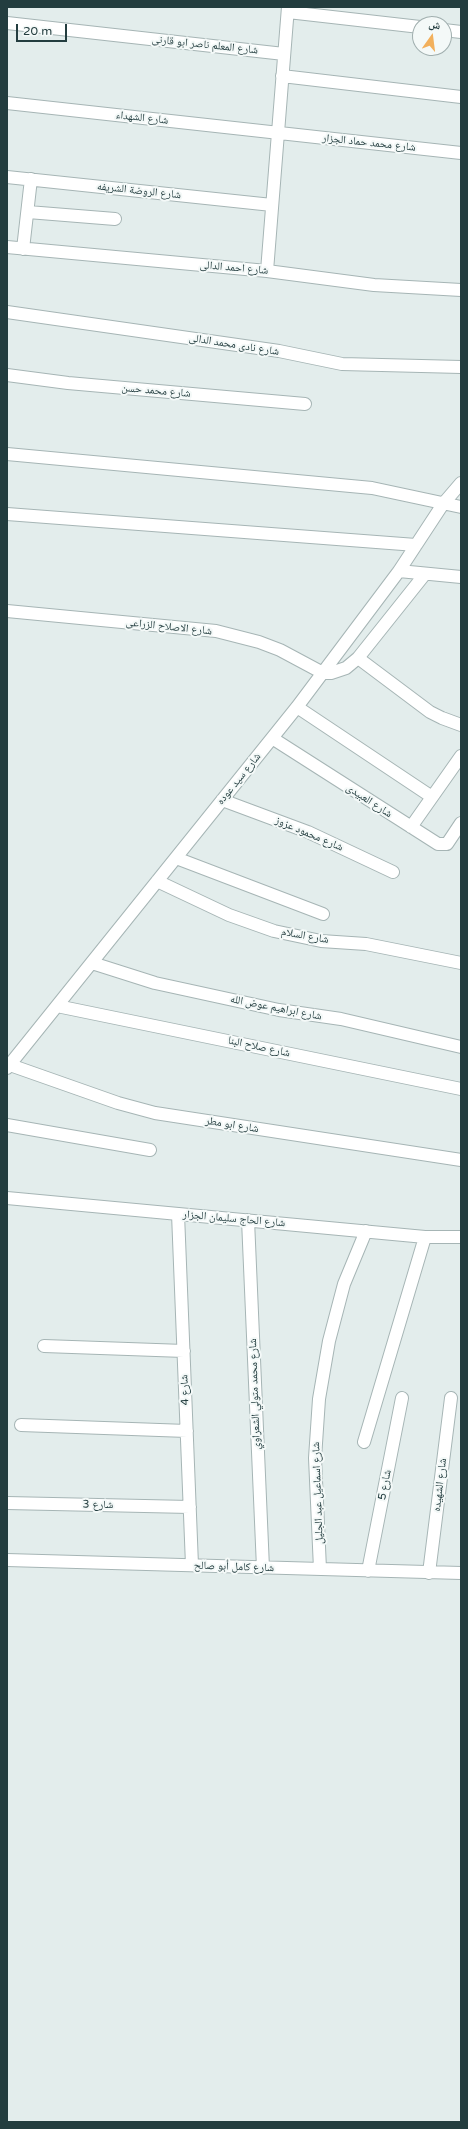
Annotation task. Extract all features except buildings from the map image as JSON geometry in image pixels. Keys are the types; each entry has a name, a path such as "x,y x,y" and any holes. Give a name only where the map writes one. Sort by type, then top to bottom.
{"street":[{"path":"267,271 288,9 412,26"},
{"name":"شارع المعلم ناصر ابو قارنى","path":"7,23 284,54"},
{"path":"282,76 461,97"},
{"name":"شارع الشهداء","path":"7,103 278,133"},
{"name":"شارع محمد حماد الجزار","path":"278,133 461,153"},
{"name":"شارع الروضة الشريفه","path":"7,177 272,205"},
{"path":"23,249 31,180"},
{"path":"28,212 115,218"},
{"name":"شارع احمد الدالى","path":"7,247 267,271 368,285 461,290"},
{"name":"شارع نادى محمد الدالى","path":"7,312 279,351 342,364 461,367"},
{"name":"شارع محمد حسن","path":"7,375 68,383 305,404"},
{"path":"7,454 372,488 461,507"},
{"name":"شارع سيد عوده","path":"8,1066 297,707 399,571 443,504 461,483"},
{"path":"7,514 416,545"},
{"path":"399,571 461,578"},
{"path":"323,673 338,671 358,658 425,574"},
{"name":"شارع الاصلاح الزراعى","path":"7,611 216,631 245,638 273,648 323,673"},
{"path":"358,658 430,712 442,718 461,724"},
{"path":"297,707 432,797"},
{"name":"شارع العبيدى","path":"272,738 438,844 447,844 461,823"},
{"path":"411,827 461,756"},
{"name":"شارع محمود عزوز","path":"222,800 308,832 393,872"},
{"path":"176,858 323,914"},
{"name":"شارع السلام","path":"157,881 230,915 274,931 321,941 373,945 461,963"},
{"name":"شارع ابراهيم عوض الله","path":"92,963 155,983 279,1010 341,1019 461,1047"},
{"name":"شارع صلاح البنا","path":"57,1006 461,1089"},
{"name":"شارع ابو مطر","path":"8,1066 118,1103 155,1113 461,1160"},
{"path":"7,1125 150,1150"},
{"name":"شارع الحاج سليمان الجزار","path":"7,1198 425,1237 461,1238"},
{"name":"شارع 4","path":"178,1214 192,1566"},
{"name":"شارع محمد متولي الشعراوي","path":"248,1220 263,1568"},
{"name":"شارع اسماعيل عبد الجليل","path":"320,1570 315,1458 319,1399 329,1340 344,1284 366,1231"},
{"path":"364,1442 425,1237"},
{"path":"44,1346 184,1351"},
{"name":"شارع 5","path":"368,1571 402,1398"},
{"name":"شارع الشهيده","path":"429,1572 451,1398"},
{"path":"21,1425 187,1431"},
{"name":"شارع 3","path":"7,1503 190,1507"},
{"name":"شارع كامل أبو صالح","path":"7,1560 461,1574"}]}
